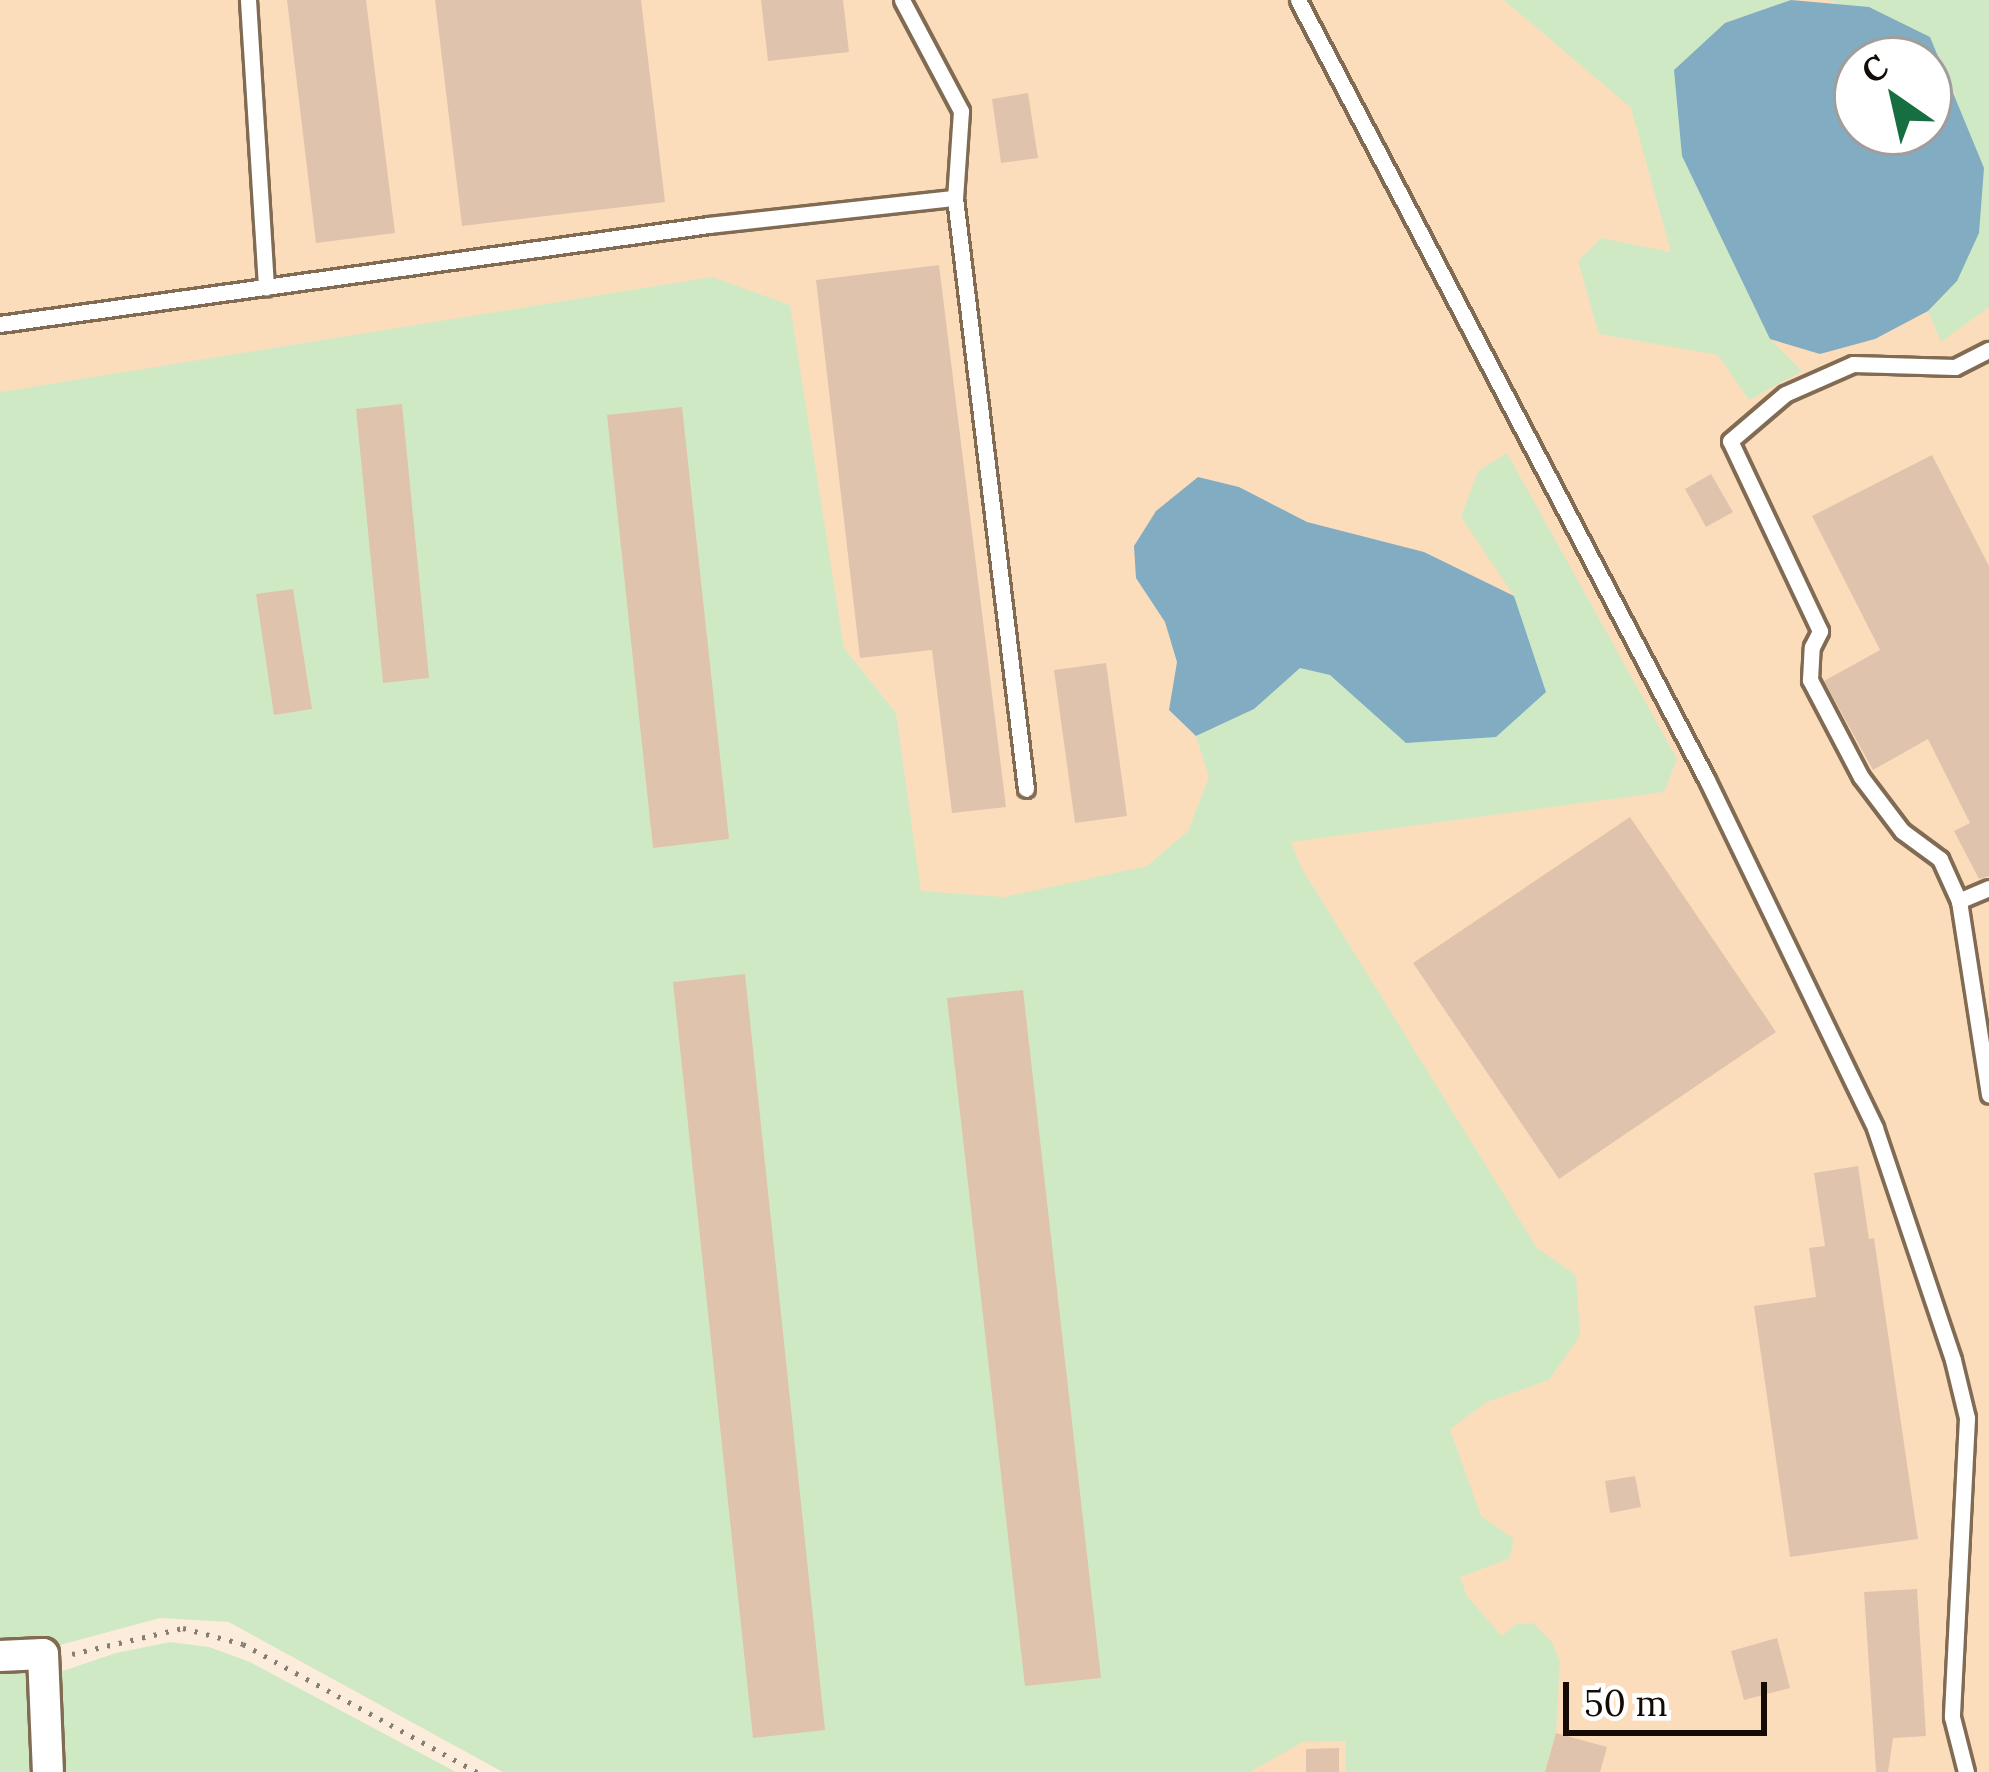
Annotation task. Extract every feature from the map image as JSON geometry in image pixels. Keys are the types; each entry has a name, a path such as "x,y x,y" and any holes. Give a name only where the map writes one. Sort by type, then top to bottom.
{"street":[{"path":"0,1656 43,1654 48,1772"}],"lane":[{"path":"248,0 266,287"},
{"path":"902,0 961,111 955,198 1027,789"},
{"path":"1298,0 1707,780 1875,1128 1953,1360 1967,1418 1952,1717 1966,1772"},
{"path":"0,324 709,225 955,198"},
{"path":"1989,350 1955,367 1853,364 1785,394 1730,441 1820,632 1812,647 1810,680 1861,777 1902,831 1940,859 1958,902 1989,1095"},
{"path":"1958,902 1989,888"}],"path":[{"path":"43,1654 78,1654 138,1635 183,1628 243,1644 477,1772"}],"shaded area":[{"path":"0,0 1989,0 1989,1772 503,1772 70,1535 0,1150"}],"green space":[{"path":"1504,0 1791,0 1725,23 1770,339 1802,371 1749,400 1718,355 1599,334 1578,261 1601,238 1671,252 1631,108"},
{"path":"1828,0 1989,0 1989,307 1941,342 1928,311 1957,281 1943,156 1953,156 1953,36 1927,36"},
{"path":"712,277 790,305 844,648 896,713 921,891 1004,897 1147,866 1188,831 1209,777 1196,736 1254,709 1299,667 1330,675 1406,743 1514,596 1461,517 1478,471 1507,453 1677,759 1664,792 1291,842 1301,867 1537,1248 1576,1275 1580,1336 1549,1380 1487,1402 1450,1429 1481,1516 1514,1539 1509,1559 1460,1577 1467,1596 1502,1636 1516,1624 1533,1623 1551,1641 1560,1661 1556,1733 1545,1772 1346,1772 1346,1741 1303,1742 1250,1772 503,1772 229,1622 160,1618 49,1648 48,1676 116,1653 170,1642 209,1647 250,1662 456,1772 0,1772 0,392"}],"water":[{"path":"1791,0 1869,7 1928,36 1833,36 1833,156 1953,156 1953,93 1984,168 1979,233 1957,281 1928,311 1875,339 1820,354 1770,339 1682,156 1674,70 1725,23"},
{"path":"1198,477 1239,487 1307,522 1424,552 1514,596 1546,692 1496,737 1406,743 1330,675 1300,668 1254,709 1196,736 1169,710 1177,662 1165,622 1136,578 1134,546 1156,511"}],"building":[{"path":"287,0 366,0 395,233 316,243"},
{"path":"435,0 641,0 665,202 462,226"},
{"path":"761,0 843,0 849,52 768,61"},
{"path":"1028,93 1038,158 1001,163 992,99"},
{"path":"939,265 1006,807 952,813 932,650 860,658 816,280"},
{"path":"402,404 429,678 383,683 356,409"},
{"path":"682,407 729,839 653,848 607,415"},
{"path":"1932,455 1989,566 1989,876 1979,879 1954,831 1970,823 1928,739 1873,770 1824,681 1880,650 1812,516"},
{"path":"1711,474 1733,512 1706,527 1685,489"},
{"path":"293,589 312,709 274,715 256,594"},
{"path":"1106,663 1127,816 1075,823 1054,670"},
{"path":"1630,817 1776,1032 1559,1179 1413,963"},
{"path":"745,974 825,1730 753,1738 673,982"},
{"path":"1023,990 1101,1678 1025,1686 947,998"},
{"path":"1858,1166 1869,1239 1874,1238 1918,1539 1790,1557 1754,1306 1816,1297 1809,1248 1825,1246 1814,1173"},
{"path":"1635,1476 1641,1507 1610,1513 1605,1481"},
{"path":"1917,1589 1926,1736 1893,1738 1888,1772 1876,1772 1864,1592"},
{"path":"1777,1638 1790,1688 1744,1700 1731,1651"},
{"path":"1556,1733 1607,1747 1600,1772 1545,1772"},
{"path":"1339,1748 1339,1772 1306,1772 1306,1749"}]}
